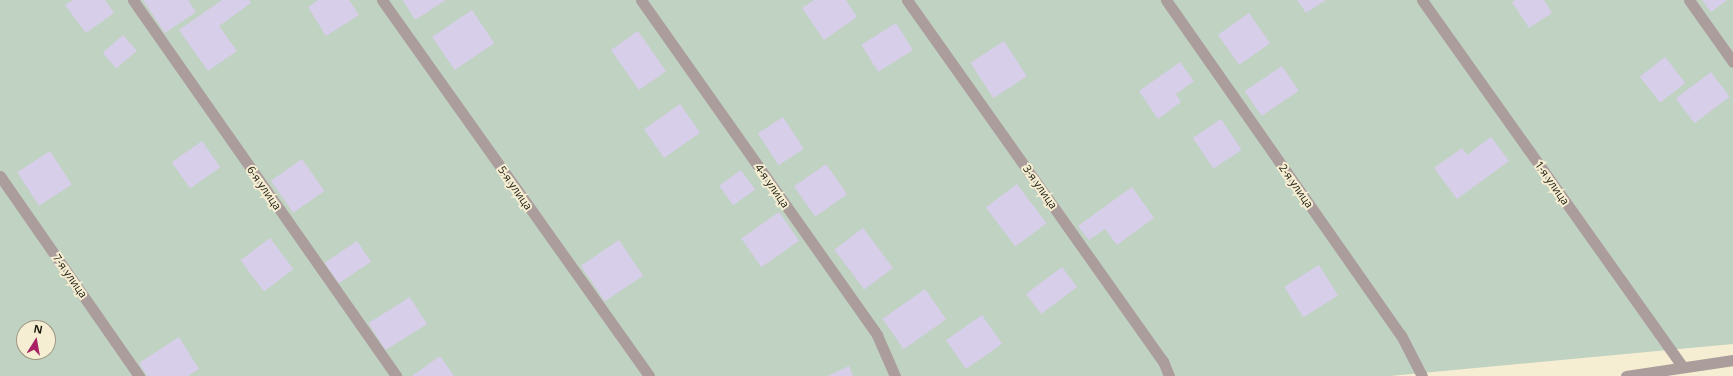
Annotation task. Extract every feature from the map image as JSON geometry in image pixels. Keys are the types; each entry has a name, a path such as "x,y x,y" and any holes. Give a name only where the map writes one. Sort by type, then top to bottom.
{"street":[{"name":"6-я улица","path":"133,0 396,376"},
{"name":"5-я улица","path":"382,0 649,376"},
{"name":"4-я улица","path":"641,0 877,335 895,376"},
{"name":"3-я улица","path":"907,0 1163,361 1169,376"},
{"name":"2-я улица","path":"1166,0 1401,335 1422,376"},
{"name":"1-я улица","path":"1422,0 1682,366"},
{"path":"1689,0 1733,62"},
{"name":"7-я улица","path":"0,176 139,376"},
{"path":"1626,376 1682,366 1733,360"}],"green space":[{"path":"0,0 1733,0 1733,344 1390,376 0,376"}],"building":[{"path":"73,0 105,0 114,13 86,33 65,5"},
{"path":"143,0 188,0 196,12 165,33"},
{"path":"222,0 249,0 251,3 219,26 237,51 208,71 179,30"},
{"path":"318,0 349,0 359,15 326,36 308,7"},
{"path":"403,0 446,0 415,20"},
{"path":"814,0 846,0 857,17 824,40 802,8"},
{"path":"1297,0 1326,0 1306,13"},
{"path":"1516,0 1544,0 1552,13 1529,28 1512,2"},
{"path":"1702,0 1727,0 1711,12"},
{"path":"472,10 494,43 455,70 432,37"},
{"path":"1249,13 1270,43 1239,65 1218,35"},
{"path":"896,23 913,50 878,72 861,45"},
{"path":"638,31 666,71 639,90 611,50"},
{"path":"123,35 137,51 116,69 103,53"},
{"path":"1004,41 1027,76 993,98 970,63"},
{"path":"1665,57 1685,83 1660,103 1640,77"},
{"path":"1180,62 1194,81 1176,94 1181,102 1158,119 1139,91"},
{"path":"1282,66 1299,91 1261,116 1245,91"},
{"path":"1711,72 1730,97 1695,123 1676,98"},
{"path":"680,104 700,133 664,158 644,129"},
{"path":"783,117 804,149 779,165 758,133"},
{"path":"1221,119 1242,150 1214,169 1193,138"},
{"path":"1491,137 1509,161 1457,199 1434,168 1462,148 1467,155"},
{"path":"202,141 220,167 190,188 172,162"},
{"path":"50,151 72,185 39,206 17,172"},
{"path":"302,159 324,191 293,213 271,181"},
{"path":"826,164 847,194 815,217 794,186"},
{"path":"741,170 755,189 733,205 719,186"},
{"path":"1017,184 1046,223 1015,247 986,207"},
{"path":"1132,187 1154,218 1117,245 1105,229 1089,240 1078,226"},
{"path":"779,212 799,241 761,267 741,238"},
{"path":"863,228 893,268 864,290 834,250"},
{"path":"270,238 293,269 264,291 240,260"},
{"path":"619,240 643,276 605,301 581,266"},
{"path":"357,241 371,262 339,284 325,263"},
{"path":"1319,265 1338,296 1303,317 1284,287"},
{"path":"1062,267 1077,287 1041,314 1026,294"},
{"path":"925,289 946,319 904,349 882,319"},
{"path":"410,297 427,324 385,350 368,323"},
{"path":"982,315 1002,344 966,369 946,340"},
{"path":"179,337 199,369 188,376 147,376 139,363"},
{"path":"440,356 454,376 412,376"},
{"path":"849,366 853,376 828,376"}]}
